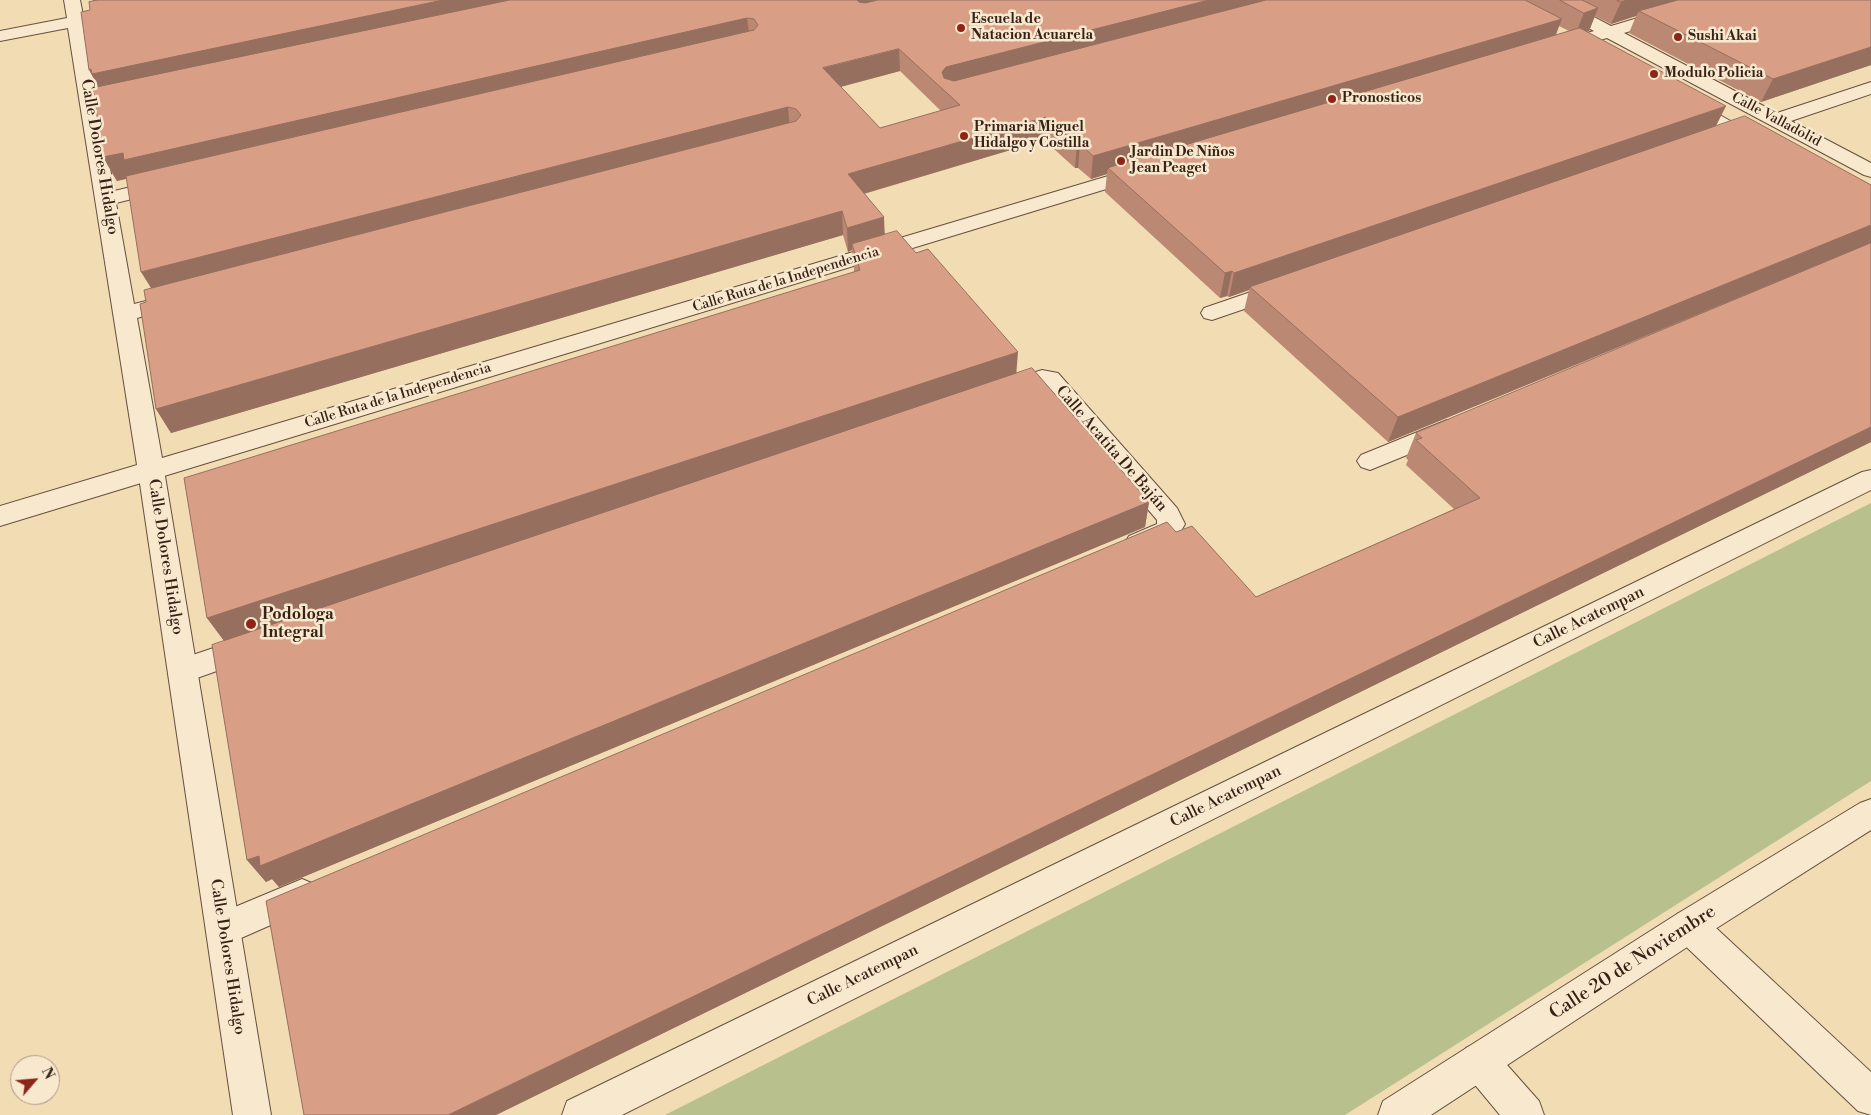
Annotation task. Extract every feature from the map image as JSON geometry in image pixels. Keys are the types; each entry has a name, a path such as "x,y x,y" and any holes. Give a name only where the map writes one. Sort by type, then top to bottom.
{"street":[{"name":"Calle Dolores Hidalgo","path":"72,0 151,470 252,1115"},
{"name":"Calle Valladolid","path":"1549,0 1871,171"},
{"path":"1546,51 1716,0"},
{"path":"0,36 112,14"},
{"path":"1555,33 1598,57"},
{"path":"1776,120 1871,88"},
{"name":"Calle Valladolid","path":"1667,94 1769,150"},
{"path":"90,107 148,95"},
{"path":"1707,141 1735,131"},
{"name":"Calle Ruta de la Independencia","path":"0,516 1158,168"},
{"path":"106,199 182,181"},
{"path":"1212,313 1305,280"},
{"path":"125,314 193,296"},
{"name":"Calle Acatita De Baján","path":"981,398 1037,379 1046,378 1053,382 1168,515 1172,524 1167,531 1112,554"},
{"path":"1370,461 1470,419"},
{"name":"Calle Acatempan","path":"581,1115 1871,479"},
{"path":"183,671 276,639"},
{"name":"Calle 20 de Noviembre","path":"1397,1115 1689,926 1871,813"},
{"path":"223,929 324,886"},
{"path":"1689,926 1871,1098"},
{"path":"1479,1061 1525,1115"}],"green space":[{"path":"1871,503 1871,781 1345,1115 665,1115"}],"building":[{"path":"98,0 443,0 92,74 91,69 89,70 81,12 90,10 89,2"},
{"path":"510,0 857,0 865,3 878,0 1209,0 946,67 942,72 944,78 954,81 1266,0 1525,0 1562,19 1093,156 1080,144 1077,145 1046,117 848,174 884,217 847,228 842,211 156,409 140,304 146,302 144,290 796,121 801,115 796,109 788,107 141,272 126,176 754,30 758,25 754,19 747,18 124,160 123,153 103,157 93,88","holes":["899,49 960,105 880,128 823,68"]},
{"path":"1560,0 1582,0 1598,8 1584,13"},
{"path":"1678,0 1871,0 1871,47 1773,79 1639,11"},
{"path":"1580,28 1726,106 1234,273 1232,271 1225,273 1108,168"},
{"path":"1745,116 1871,185 1871,225 1398,417 1250,287"},
{"path":"897,231 916,253 928,249 1018,352 207,618 184,478 860,270 852,244"},
{"path":"1871,243 1871,427 448,1115 304,1115 266,901 1167,522 1176,532 1192,526 1256,597 1480,498 1416,440 1422,438 1416,433"},
{"path":"1032,368 1149,502 260,866 259,856 247,860 212,645"}],"place":[{"name":"Escuela de Natacion Acuarela","path":"961,28"},
{"name":"Sushi Akai","path":"1678,37"},
{"name":"Modulo Policia","path":"1654,74"},
{"name":"Pronosticos","path":"1332,99"},
{"name":"Primaria Miguel Hidalgo y Costilla","path":"964,136"},
{"name":"Jardin De Niños Jean Peaget","path":"1121,161"},
{"name":"Podologa Integral","path":"251,624"}]}
